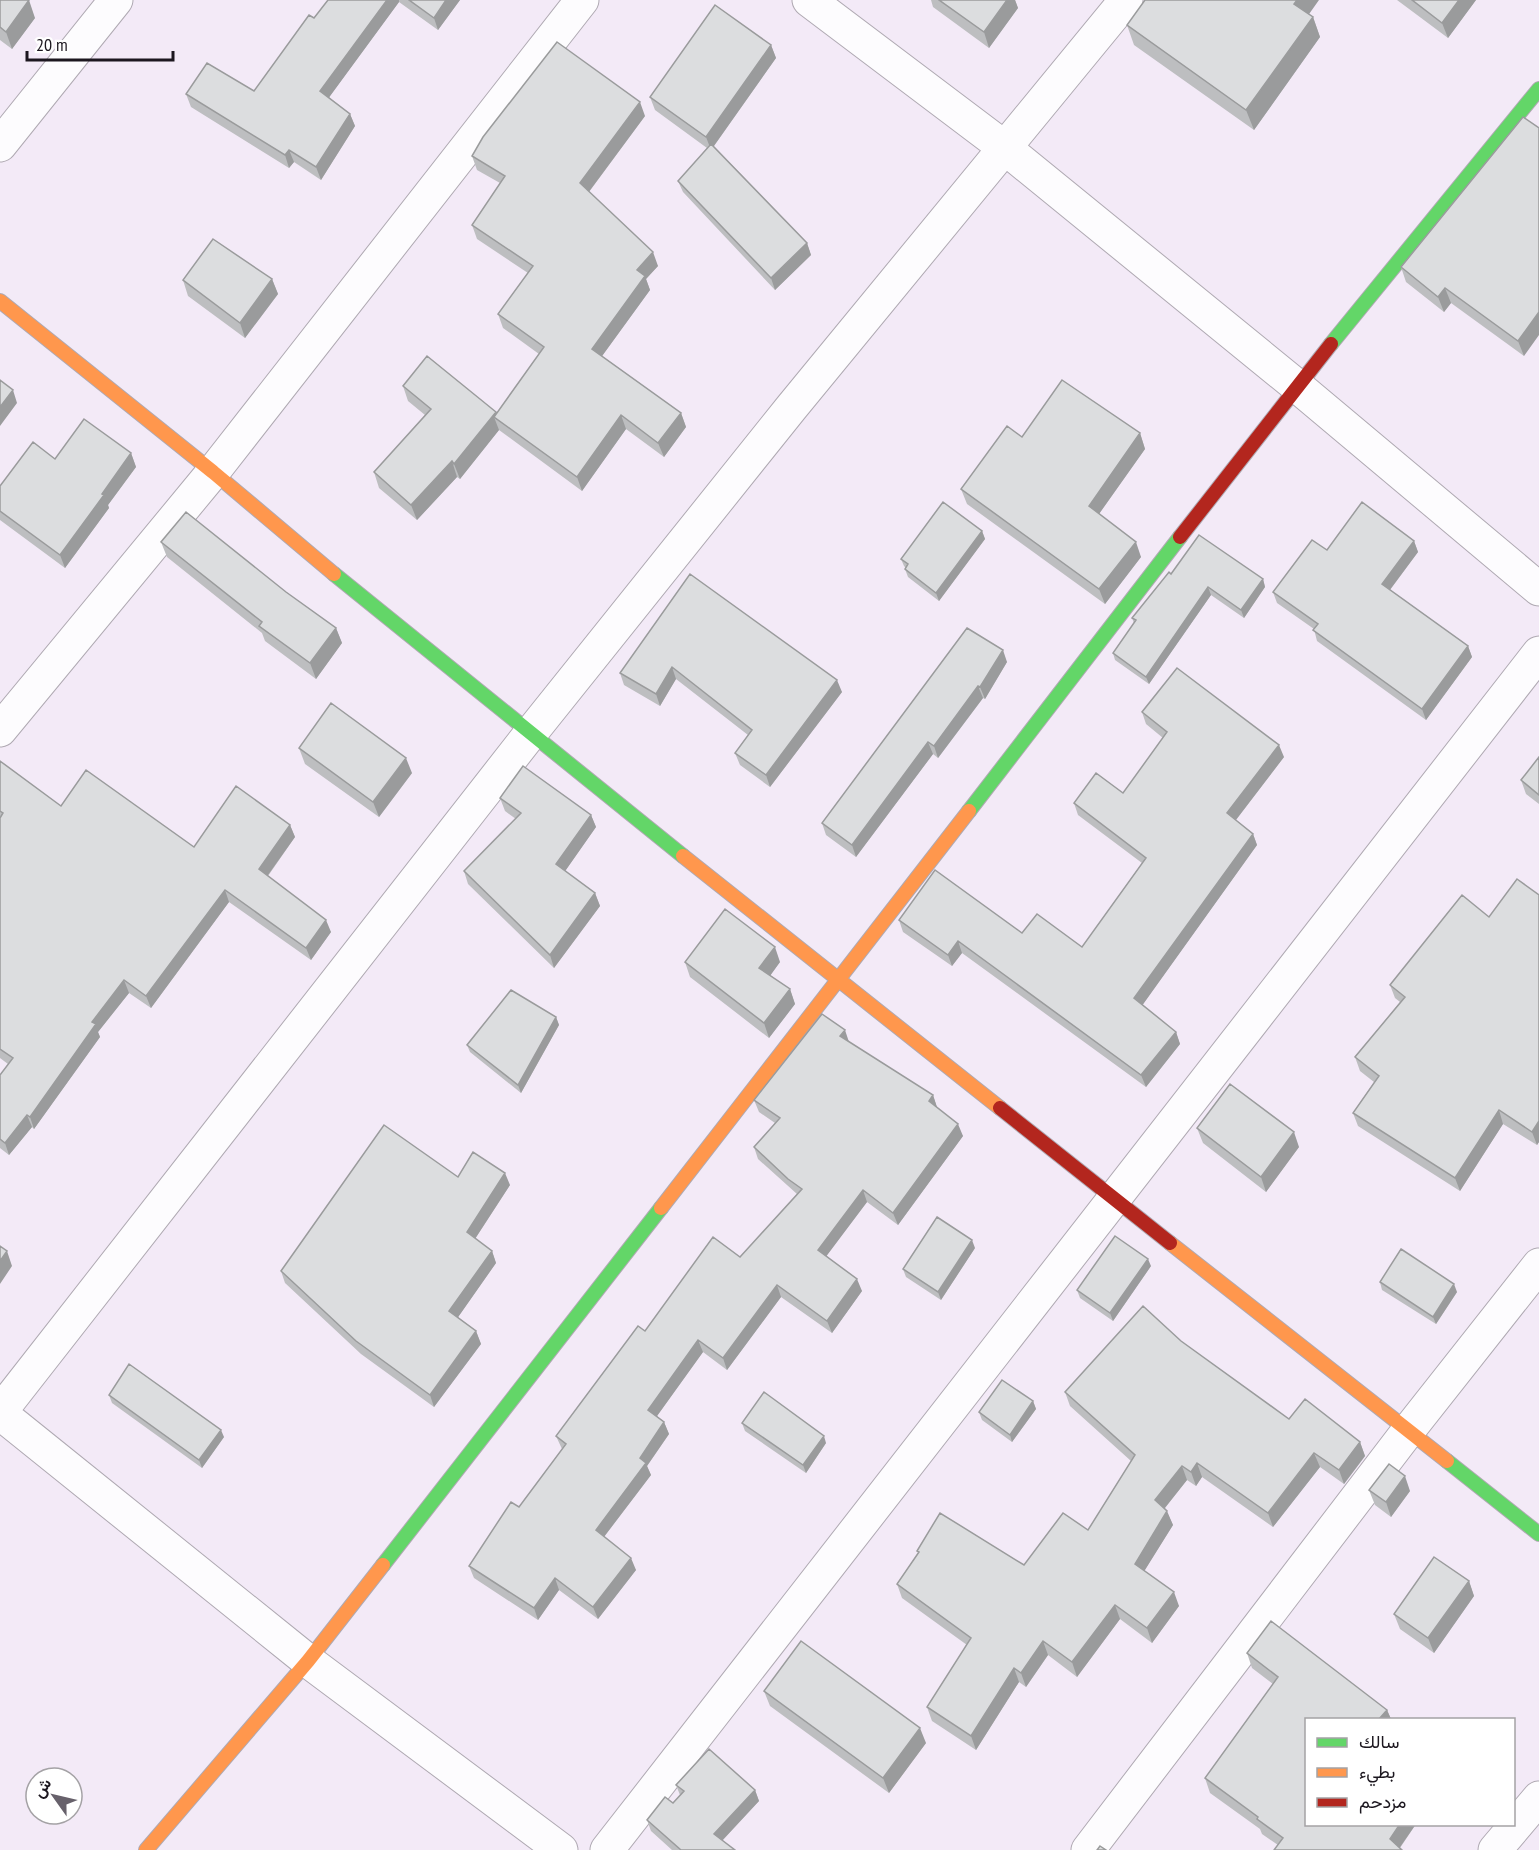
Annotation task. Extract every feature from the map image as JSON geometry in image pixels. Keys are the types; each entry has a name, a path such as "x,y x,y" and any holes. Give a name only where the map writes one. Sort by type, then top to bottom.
{"street":[{"path":"0,145 116,0"},
{"path":"0,730 213,472 582,0"},
{"path":"810,0 1005,148 1298,386 1539,589"},
{"path":"561,1850 308,1661 0,1413 530,734 791,408 1126,0"},
{"path":"146,1850 308,1661 1298,386 1539,90"},
{"path":"0,301 213,472 361,597 530,734 1539,1534"},
{"path":"607,1850 1539,653"},
{"path":"1088,1850 1408,1431 1539,1265"},
{"path":"1496,1850 1539,1798"}],"building":[{"path":"0,0 29,0 6,32 0,27"},
{"path":"328,0 387,0 320,91 350,114 316,167 289,150 285,155 186,94 207,63 254,91 309,15 314,18"},
{"path":"409,0 446,0 434,18"},
{"path":"939,0 1007,0 984,32"},
{"path":"1145,0 1297,0 1294,4 1313,17 1246,110 1127,25"},
{"path":"1412,0 1459,0 1442,23"},
{"path":"715,5 771,45 706,137 650,97"},
{"path":"557,42 640,102 580,183 653,252 637,270 645,276 592,349 681,413 658,443 621,415 577,477 494,417 544,347 498,314 533,266 472,225 505,176 472,156 483,137"},
{"path":"1523,117 1539,128 1539,312 1518,341 1445,288 1438,297 1401,267"},
{"path":"711,144 807,243 771,278 678,181"},
{"path":"213,239 272,279 240,323 183,280"},
{"path":"427,356 496,412 454,464 452,461 411,505 374,472 431,409 403,386"},
{"path":"0,380 13,390 0,407"},
{"path":"1062,380 1140,433 1089,506 1136,542 1099,589 961,489 1007,426 1022,437"},
{"path":"84,419 131,453 102,494 104,495 60,555 0,511 0,486 33,442 55,459"},
{"path":"943,502 982,531 936,593 905,569 908,564 901,559"},
{"path":"1362,502 1414,541 1382,584 1468,646 1422,709 1313,630 1318,624 1273,592 1312,540 1327,550"},
{"path":"186,512 286,592 336,628 310,663 259,626 262,622 161,542"},
{"path":"1199,535 1263,579 1241,610 1208,587 1146,677 1113,653 1136,620 1132,618 1169,572 1171,574"},
{"path":"690,574 837,680 766,775 735,753 752,730 672,667 656,694 620,673"},
{"path":"967,628 1003,650 980,687 978,686 934,746 928,742 852,845 822,823"},
{"path":"1177,668 1279,745 1227,813 1253,834 1134,998 1176,1032 1141,1075 958,941 948,955 899,920 935,870 1022,933 1037,914 1082,947 1146,858 1074,803 1096,773 1123,793 1167,732 1142,712"},
{"path":"331,703 406,758 373,802 299,748"},
{"path":"1539,757 1539,795 1521,780"},
{"path":"0,761 61,806 86,770 194,847 236,786 290,825 259,869 326,920 306,948 225,890 146,996 124,980 92,1022 96,1024 30,1117 27,1115 5,1143 0,1139 0,1075 13,1058 0,1049 0,818 3,813 0,811"},
{"path":"523,766 591,815 556,864 595,893 550,955 464,871 521,813 500,798"},
{"path":"1517,879 1539,895 1539,1121 1532,1132 1499,1110 1455,1178 1353,1113 1379,1076 1355,1057 1405,997 1390,985 1462,895 1489,917"},
{"path":"725,909 775,947 759,968 790,989 764,1023 685,962"},
{"path":"511,990 556,1017 518,1085 467,1045"},
{"path":"822,1014 845,1030 840,1036 933,1095 929,1101 958,1124 893,1213 863,1190 818,1250 857,1279 827,1321 777,1285 723,1358 698,1340 648,1410 664,1422 640,1458 646,1463 596,1530 631,1558 593,1607 555,1578 534,1608 469,1566 511,1502 519,1507 566,1444 556,1436 638,1326 645,1331 713,1237 740,1257 802,1189 754,1147 780,1118 754,1100"},
{"path":"1230,1084 1294,1132 1261,1177 1197,1128"},
{"path":"384,1125 458,1177 473,1152 505,1173 467,1232 492,1251 449,1311 476,1331 430,1395 356,1341 281,1271"},
{"path":"937,1217 972,1240 938,1292 903,1269"},
{"path":"1115,1236 1148,1259 1110,1313 1077,1290"},
{"path":"0,1246 7,1251 0,1261"},
{"path":"1401,1249 1454,1284 1433,1317 1380,1282"},
{"path":"1143,1306 1181,1341 1289,1419 1305,1399 1360,1442 1339,1470 1314,1453 1268,1513 1197,1463 1191,1472 1182,1466 1155,1500 1167,1511 1135,1564 1174,1592 1147,1628 1115,1605 1072,1662 1043,1641 1021,1673 1014,1668 971,1736 927,1707 971,1638 897,1584 919,1552 917,1551 940,1513 1024,1565 1063,1513 1088,1530 1135,1455 1065,1392"},
{"path":"129,1364 221,1430 199,1460 109,1395"},
{"path":"1002,1380 1033,1401 1010,1435 979,1412"},
{"path":"764,1392 824,1436 803,1465 742,1423"},
{"path":"1389,1464 1405,1476 1386,1502 1369,1490"},
{"path":"1434,1557 1469,1581 1428,1638 1394,1614"},
{"path":"1271,1621 1387,1710 1380,1718 1305,1718 1305,1826 1399,1826 1390,1839 1402,1850 1274,1850 1283,1838 1205,1778 1278,1677 1247,1653"},
{"path":"801,1641 920,1728 883,1778 764,1691"},
{"path":"709,1749 755,1790 714,1834 735,1850 681,1850 647,1820 665,1797 673,1803 684,1791 676,1785"}],"traffic: fast":[{"path":"1331,344 1539,89"},
{"path":"969,811 1180,537"},
{"path":"334,574 683,856"},
{"path":"383,1565 661,1208"},
{"path":"1447,1461 1539,1534"}],"traffic: slow":[{"path":"0,301 213,472 334,574"},
{"path":"661,1208 969,811"},
{"path":"683,856 1000,1108"},
{"path":"1170,1243 1447,1461"},
{"path":"146,1850 308,1661 383,1565"}],"traffic: jam":[{"path":"1180,537 1331,344"},
{"path":"1000,1108 1170,1243"}]}
